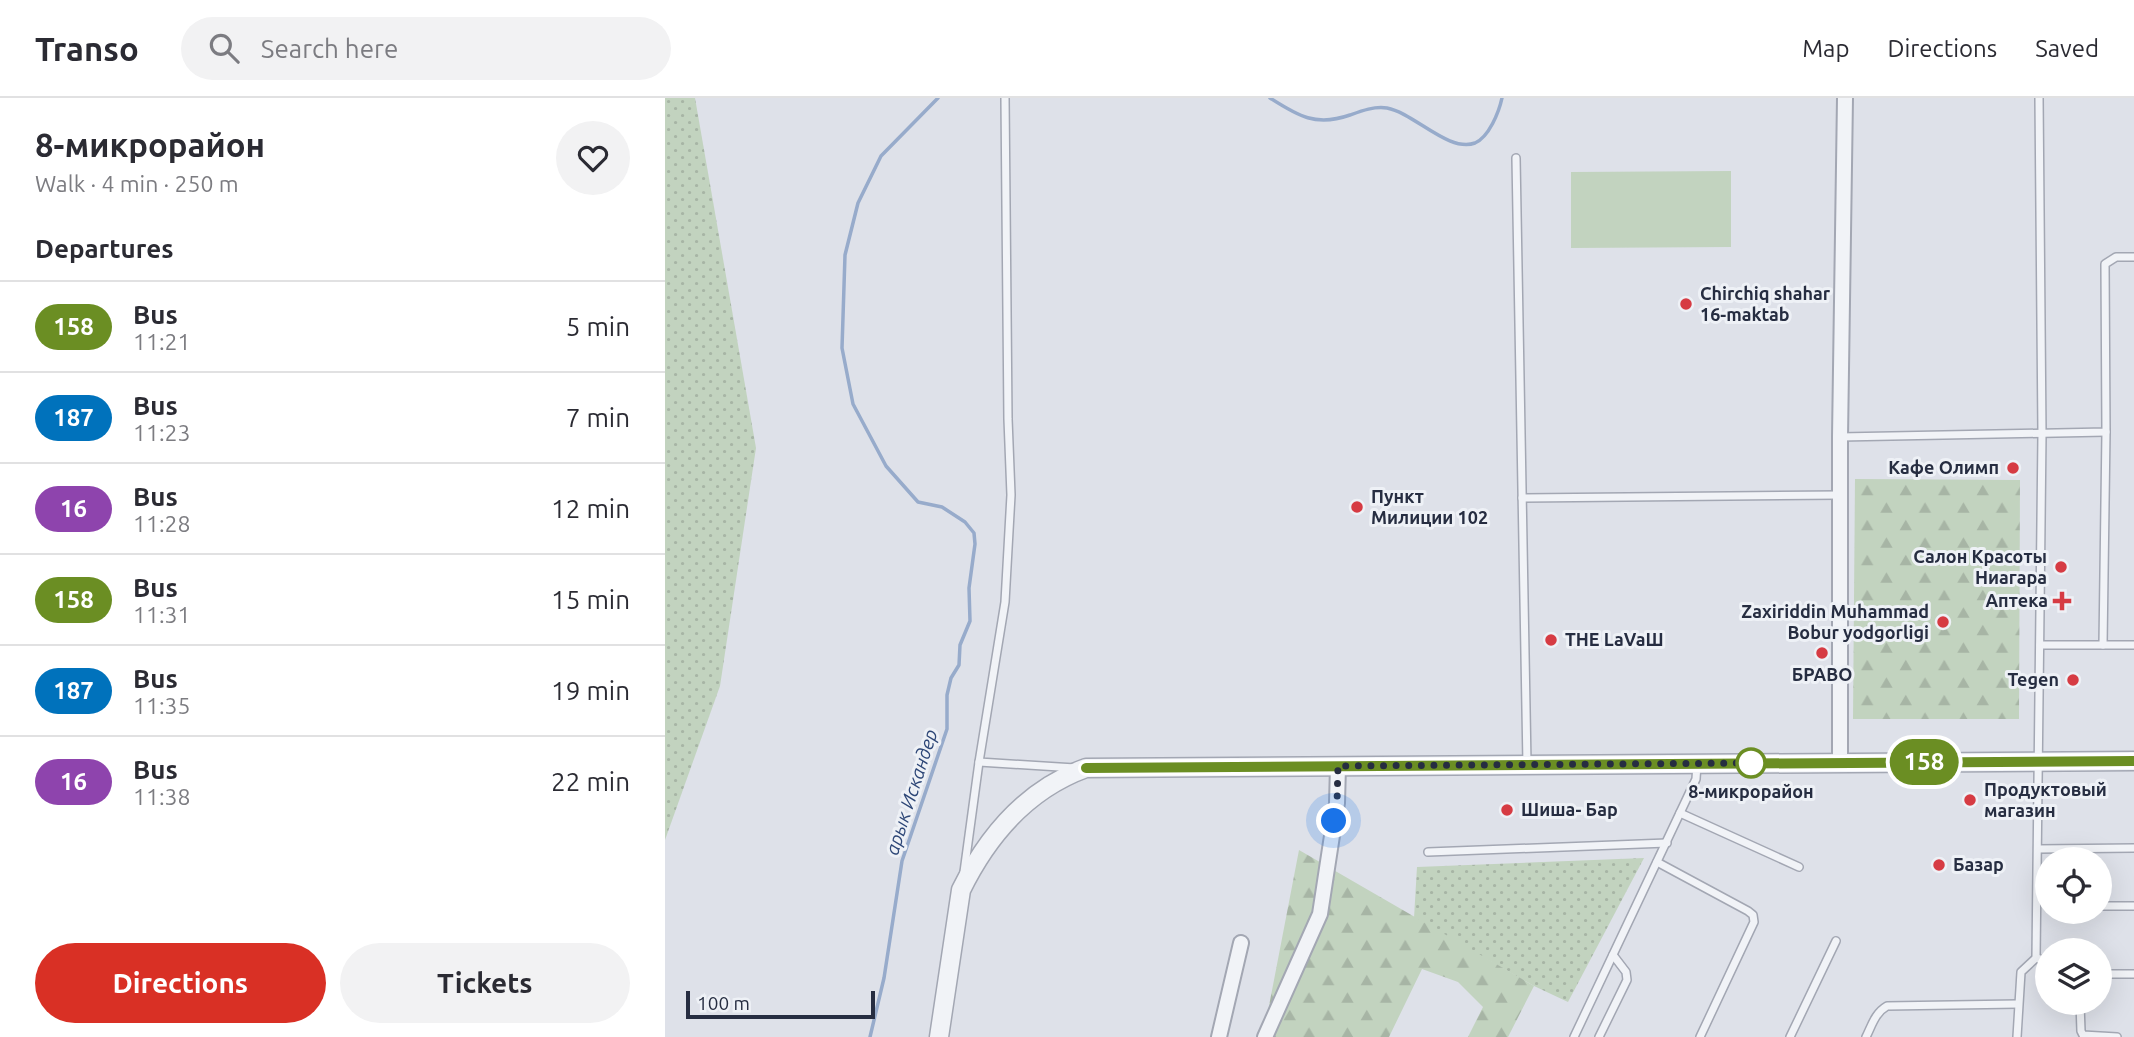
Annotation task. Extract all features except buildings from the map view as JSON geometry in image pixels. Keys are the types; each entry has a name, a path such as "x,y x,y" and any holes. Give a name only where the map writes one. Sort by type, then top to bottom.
{"street":[{"path":"1840,763 1840,437 1845,98"},
{"path":"939,1037 961,890 984,849 1014,814 1048,786 1086,768 2134,761"},
{"path":"1265,1037 1320,914 1337,803 1338,766"},
{"path":"1219,1037 1241,943"}],"lane":[{"path":"961,890 1005,601 1011,495 1005,98"},
{"path":"2038,847 2042,434 2039,98"},
{"path":"1516,158 1527,764"},
{"path":"2103,645 2105,264 2116,257 2134,257"},
{"path":"1840,437 2106,432"},
{"path":"1522,498 1840,495"},
{"path":"2040,645 2134,645"},
{"path":"979,762 1086,768"},
{"path":"1574,1037 1681,813 1696,779 1697,763"},
{"path":"1681,813 1799,867"},
{"path":"1428,852 1667,843"},
{"path":"2112,848 2134,848"},
{"path":"1657,862 1753,915 1754,922 1700,1037"},
{"path":"2112,906 2134,906"},
{"path":"1790,1037 1836,940"},
{"path":"1599,1037 1627,980 1626,972 1613,955"},
{"path":"2017,1037 2021,972 2035,959"},
{"path":"2112,974 2134,974"},
{"path":"1866,1037 1875,1017 1887,1006 2018,1004"},
{"path":"2080,1015 2083,1035 2117,1037"}],"green space":[{"path":"665,98 695,98 756,448 720,686 665,840"},
{"path":"1731,171 1731,247 1571,248 1571,172"},
{"path":"1855,479 2020,480 2019,719 1853,719"},
{"path":"1299,850 1534,986 1508,1037 1468,1037 1483,1007 1458,982 1422,969 1389,1037 1263,1037"},
{"path":"1644,858 1568,1002 1534,986 1414,918 1417,867"}],"waterway":[{"name":"арык Искандер","path":"870,1037 884,978 902,861 947,729 947,695 951,678 959,665 960,645 970,621 969,588 975,544 974,533 965,522 942,507 918,502 886,466 853,404 842,348 845,255 858,203 881,156 938,98"},
{"name":"арык Искандер","path":"1270,98 1290,110 1317,120 1338,118 1368,109 1387,108 1443,138 1465,145 1480,140 1489,130 1502,98"}],"bus line":[{"name":"158","path":"1086,768 2134,761"}],"place":[{"name":"Chirchiq shahar 16-maktab","path":"1686,304"},
{"name":"Кафе Олимп","path":"2013,468"},
{"name":"Пункт Милиции 102","path":"1357,507"},
{"name":"Салон Красоты Ниагара","path":"2061,567"},
{"name":"Аптека","path":"2062,601"},
{"name":"Zaxiriddin Muhammad Bobur yodgorligi","path":"1943,622"},
{"name":"THE LaVaШ","path":"1551,640"},
{"name":"БРАВО","path":"1822,653"},
{"name":"Tegen","path":"2073,680"},
{"name":"8-микрорайон","path":"1751,763"},
{"name":"Продуктовый магазин","path":"1970,800"},
{"name":"Шиша- Бар","path":"1507,810"},
{"name":"Базар","path":"1939,865"}],"route":[{"path":"1334,821 1338,766 1751,763"}]}
